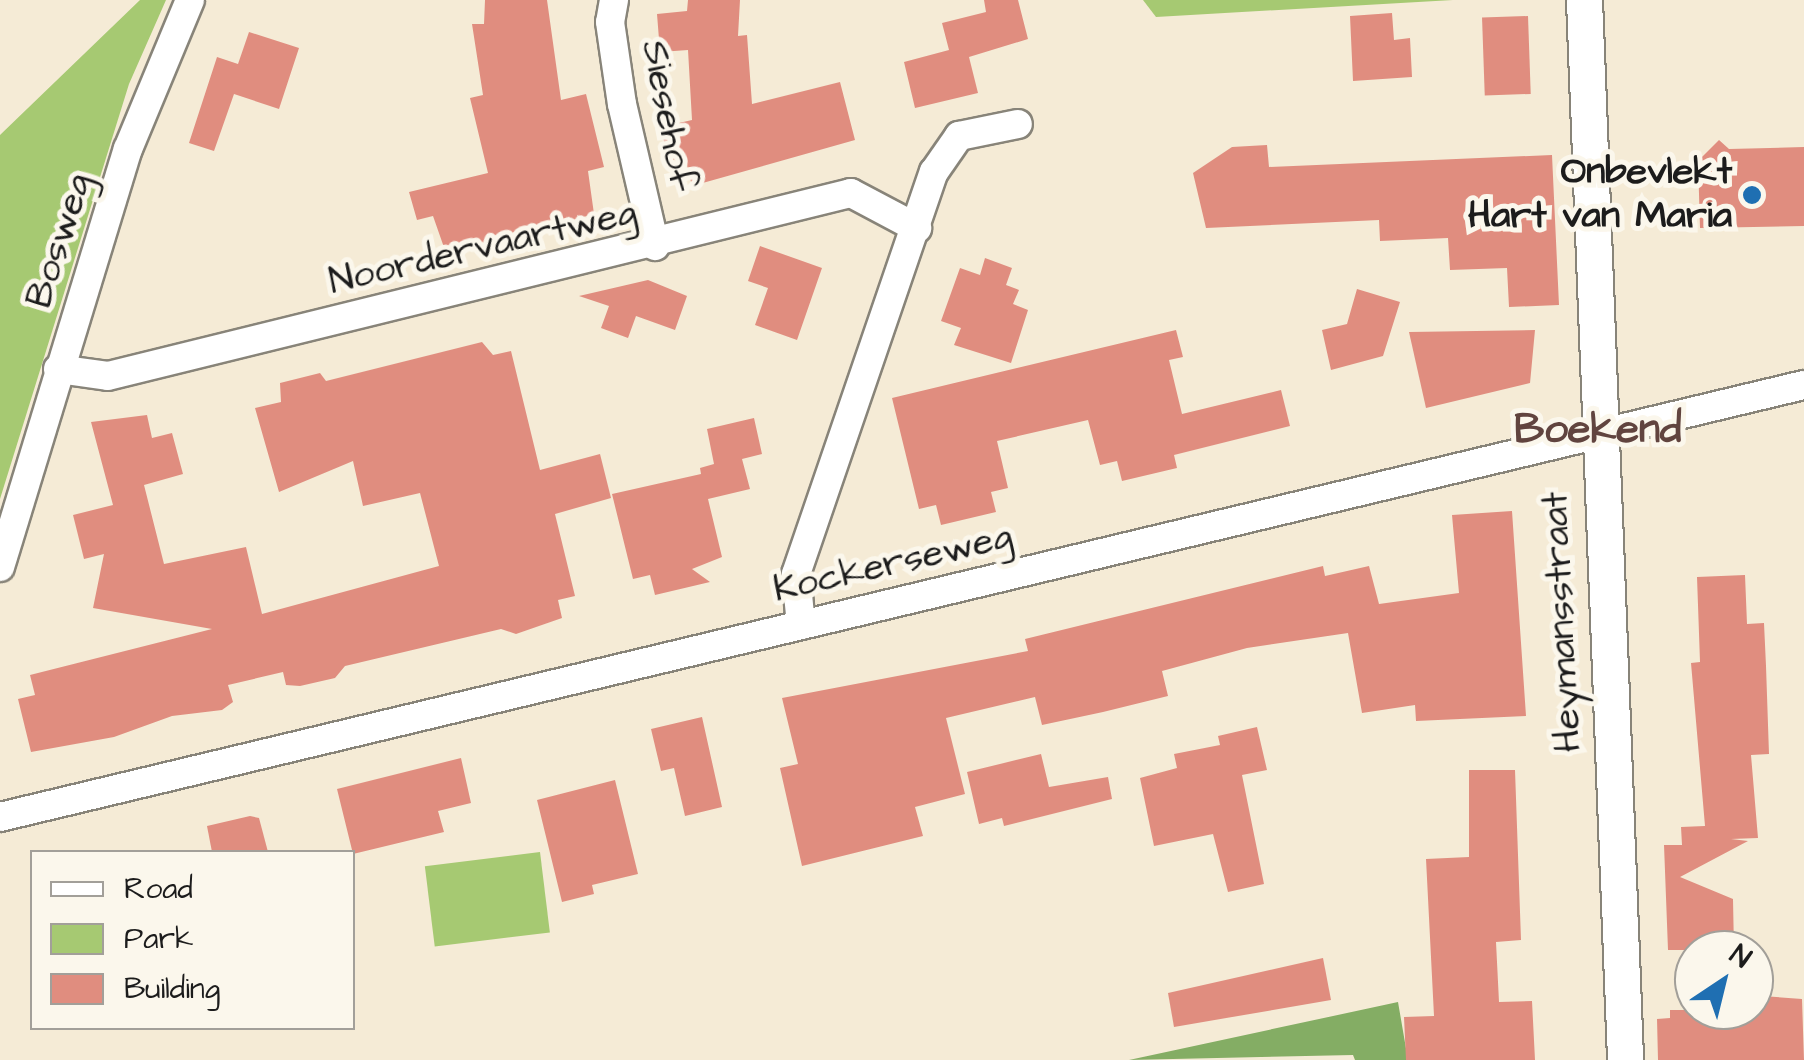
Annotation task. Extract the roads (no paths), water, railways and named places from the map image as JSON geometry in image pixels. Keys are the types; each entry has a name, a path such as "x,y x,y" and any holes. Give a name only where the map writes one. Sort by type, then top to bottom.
{"street":[{"name":"Bosweg","path":"0,568 128,149 190,0"},
{"name":"Siesehof","path":"614,0 610,22 622,104 655,246"},
{"name":"Heymansstraat","path":"1584,0 1597,436 1624,1060"},
{"path":"801,625 796,574 934,172 959,136 1018,124"},
{"name":"Noordervaartweg","path":"58,369 108,376 655,246 851,193 917,228"},
{"name":"Kockerseweg","path":"0,817 1804,385"}],"place":[{"name":"Onbevlekt Hart van Maria","path":"1752,195"}],"district":[{"name":"Boekend","path":"1598,430"}]}
